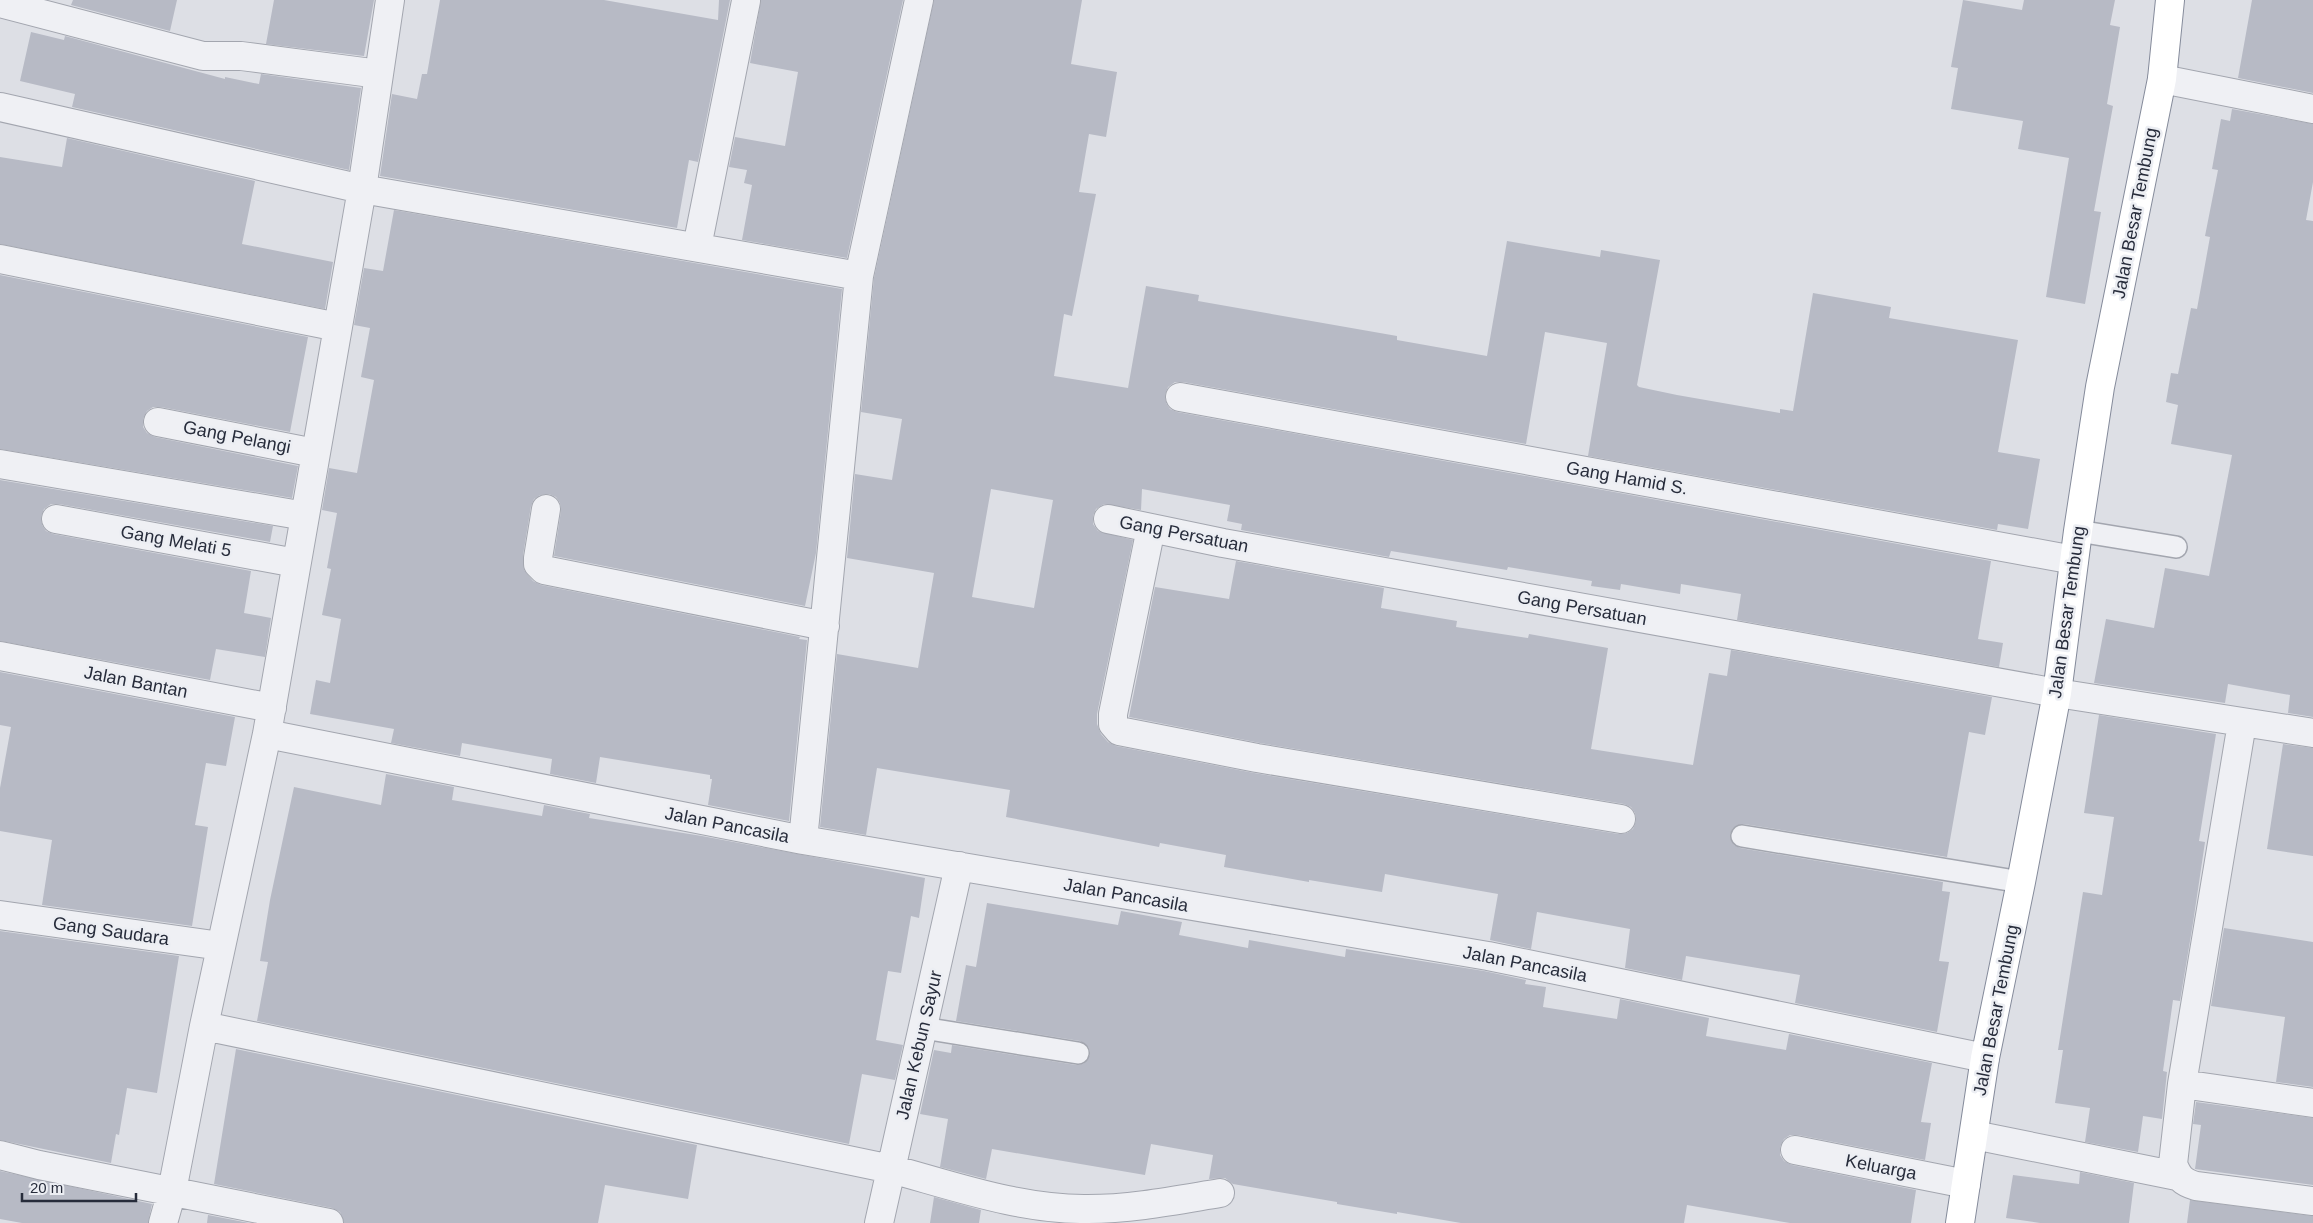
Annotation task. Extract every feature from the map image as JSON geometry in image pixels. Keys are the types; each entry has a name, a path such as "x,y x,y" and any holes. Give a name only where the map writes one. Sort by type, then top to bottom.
{"highway":[{"name":"Jalan Besar Tembung","path":"1960,1223 1984,1058 2021,882 2057,693 2078,530 2100,387 2162,79 2170,0"}],"street":[{"path":"163,1223 172,1191 204,1026 268,734 304,516 362,189 390,0"},
{"path":"697,247 746,0"},
{"path":"803,840 859,276 919,0"},
{"path":"0,3 204,56 241,56 379,74"},
{"path":"2162,79 2313,108"},
{"path":"0,107 362,189 859,276"},
{"path":"0,259 338,327"},
{"name":"Gang Hamid S.","path":"1180,397 2074,560"},
{"name":"Gang Pelangi","path":"158,422 315,453"},
{"path":"0,464 183,497 304,516"},
{"path":"546,509 538,558 538,564 544,570 825,626"},
{"name":"Gang Melati 5","path":"56,519 296,563"},
{"name":"Gang Persatuan","path":"1108,519 1223,543 2057,693 2242,723 2313,732"},
{"path":"1150,528 1113,714 1113,724 1119,731 1257,758 1621,819"},
{"name":"Jalan Bantan","path":"0,656 272,708"},
{"path":"2177,1176 2173,1164 2182,1084 2242,723"},
{"name":"Jalan Pancasila","path":"268,734 803,840 1488,956 1984,1058"},
{"name":"Jalan Kebun Sayur","path":"879,1223 959,866"},
{"name":"Gang Saudara","path":"0,915 221,946"},
{"path":"204,1026 891,1169 976,1192 1046,1207 1089,1210 1153,1204 1220,1193"},
{"path":"2182,1084 2313,1103"},
{"path":"1974,1135 2177,1176 2185,1182 2196,1186 2313,1201"},
{"name":"Keluarga","path":"1795,1150 1966,1184"},
{"path":"0,1155 48,1167 329,1223"}],"lane":[{"path":"2078,530 2176,547"},
{"path":"1742,836 2021,882"},
{"path":"923,1028 1078,1053"}],"building":[{"path":"73,0 177,0 170,31 71,5"},
{"path":"274,0 374,0 364,56 266,44"},
{"path":"440,0 604,0 718,20 719,0 730,0 698,162 689,160 677,228 380,176 392,94 417,99 422,74 427,74"},
{"path":"761,0 903,0 847,258 742,240 752,185 744,183 747,170 729,167 735,137 785,146 798,72 750,63"},
{"path":"934,0 1082,0 1071,64 1117,72 1106,137 1089,134 1079,192 1096,194 1072,316 1064,314 1054,376 1128,388 1146,286 1199,295 1198,301 1397,336 1397,340 1487,356 1507,241 1600,257 1601,250 1660,260 1637,385 1677,395 1780,413 1780,409 1793,411 1813,293 1891,307 1889,318 2018,340 1998,452 2040,459 2028,529 1998,524 1997,530 1588,456 1607,343 1545,332 1526,444 1183,382 1175,382 1168,387 1165,395 1166,403 1170,409 1177,412 1991,561 1978,639 2003,643 1999,667 1737,620 1741,594 1681,584 1680,594 1621,584 1620,590 1591,586 1592,581 1508,567 1507,570 1391,551 1389,557 1241,530 1242,524 1227,521 1230,505 1142,489 1141,510 1104,504 1096,509 1093,516 1093,524 1098,531 1133,540 1097,714 1097,724 1101,734 1108,742 1116,746 1254,773 1618,834 1627,833 1633,829 1636,821 1635,813 1631,807 1624,804 1260,743 1129,717 1155,587 1229,599 1236,561 1384,588 1381,608 1457,621 1456,627 1528,638 1529,634 1608,648 1591,749 1693,765 1709,673 1727,676 1731,650 1992,697 1985,735 1969,732 1947,857 1744,824 1733,828 1730,834 1734,845 1740,848 1943,882 1942,891 1950,892 1939,961 1949,962 1937,1032 1795,1003 1800,975 1686,956 1682,980 1625,968 1630,929 1537,912 1531,949 1490,940 1498,894 1385,874 1382,892 1309,880 1309,882 1224,867 1226,855 1160,843 1159,847 1006,817 1010,790 877,768 866,835 820,827 837,654 918,668 934,573 847,558 855,474 892,480 902,419 861,412 874,278","holes":["991,489 1053,500 1034,608 972,597"]},
{"path":"1963,0 2022,10 2024,0 2115,0 2110,25 2120,27 2107,104 2113,106 2094,211 2101,212 2085,304 2046,297 2069,158 2018,149 2023,121 1951,109 1958,68 1951,67"},
{"path":"2252,0 2313,0 2313,93 2238,78"},
{"path":"31,32 64,40 65,36 225,79 225,77 259,84 261,74 361,88 349,170 72,107 75,94 20,81"},
{"path":"2232,109 2313,124 2313,182 2306,220 2313,221 2313,717 2288,713 2290,695 2228,684 2225,703 2094,683 2106,619 2154,628 2165,568 2209,576 2232,455 2171,444 2178,405 2166,402 2171,373 2178,374 2191,308 2197,309 2210,237 2205,236 2218,170 2212,169 2221,119 2230,121"},
{"path":"67,138 255,181 242,244 333,262 325,309 0,244 0,157 62,167"},
{"path":"394,210 842,289 816,553 805,606 554,556 561,511 560,503 556,497 549,494 540,495 534,499 531,506 523,555 524,570 533,581 541,585 800,637 799,639 807,640 789,821 708,805 712,779 710,779 710,775 600,757 596,783 550,774 552,759 462,743 460,756 391,743 394,729 310,714 316,680 330,683 341,619 322,615 331,569 327,568 337,513 322,510 329,468 357,473 374,380 361,377 370,328 354,325 364,268 383,271"},
{"path":"0,275 308,337 290,432 161,407 153,407 147,411 143,419 143,427 147,433 155,437 298,466 292,498 0,449"},
{"path":"0,480 273,526 270,542 59,504 51,504 44,509 41,517 42,525 46,531 53,534 251,571 244,613 271,618 265,657 216,649 210,680 0,641"},
{"path":"0,672 235,717 226,766 206,763 195,825 208,827 192,926 42,905 52,840 0,831 0,788 11,727 0,725"},
{"path":"2099,715 2216,734 2199,841 2205,842 2193,923 2180,1001 2173,1000 2163,1071 2167,1072 2162,1119 2143,1116 2138,1152 2085,1142 2090,1108 2055,1103 2063,1050 2058,1050 2083,892 2102,895 2114,817 2084,813"},
{"path":"2283,744 2313,748 2313,856 2267,849"},
{"path":"386,774 454,787 452,800 542,816 544,805 590,814 589,818 702,836 925,878 919,918 911,916 901,973 888,971 876,1040 903,1045 895,1080 862,1074 849,1144 257,1021 268,962 260,961 270,900 294,787 381,805"},
{"path":"987,903 1118,925 1121,911 1182,922 1179,935 1248,948 1249,940 1345,957 1346,949 1484,971 1526,980 1525,984 1546,987 1543,1007 1617,1019 1620,999 1709,1018 1706,1036 1786,1050 1789,1034 1932,1063 1921,1122 1931,1123 1925,1160 1798,1135 1790,1135 1784,1139 1780,1147 1780,1155 1784,1161 1792,1165 1916,1190 1911,1223 1790,1223 1687,1205 1684,1223 1461,1223 1337,1204 1337,1202 1233,1184 1225,1178 1209,1179 1213,1155 1151,1144 1145,1175 992,1149 986,1179 940,1167 948,1119 920,1114 934,1050 951,1053 952,1045 1076,1065 1083,1064 1090,1055 1089,1048 1080,1041 956,1021 966,965 976,967"},
{"path":"2224,928 2313,942 2313,1087 2276,1082 2285,1017 2211,1006"},
{"path":"0,931 179,956 157,1093 127,1088 119,1135 116,1134 111,1163 0,1140"},
{"path":"236,1049 697,1145 688,1199 605,1185 598,1223 344,1223 340,1212 332,1208 214,1184"},
{"path":"2196,1102 2313,1118 2313,1185 2195,1169 2201,1125 2193,1124"},
{"path":"0,1171 152,1204 148,1223 22,1223 0,1219"},
{"path":"2080,1172 2134,1183 2129,1223 2040,1223 2006,1218 2013,1175 2079,1184"},
{"path":"934,1197 981,1210 979,1223 930,1223"},
{"path":"2190,1200 2313,1216 2313,1223 2187,1223"},
{"path":"208,1215 249,1223 207,1223"}]}
